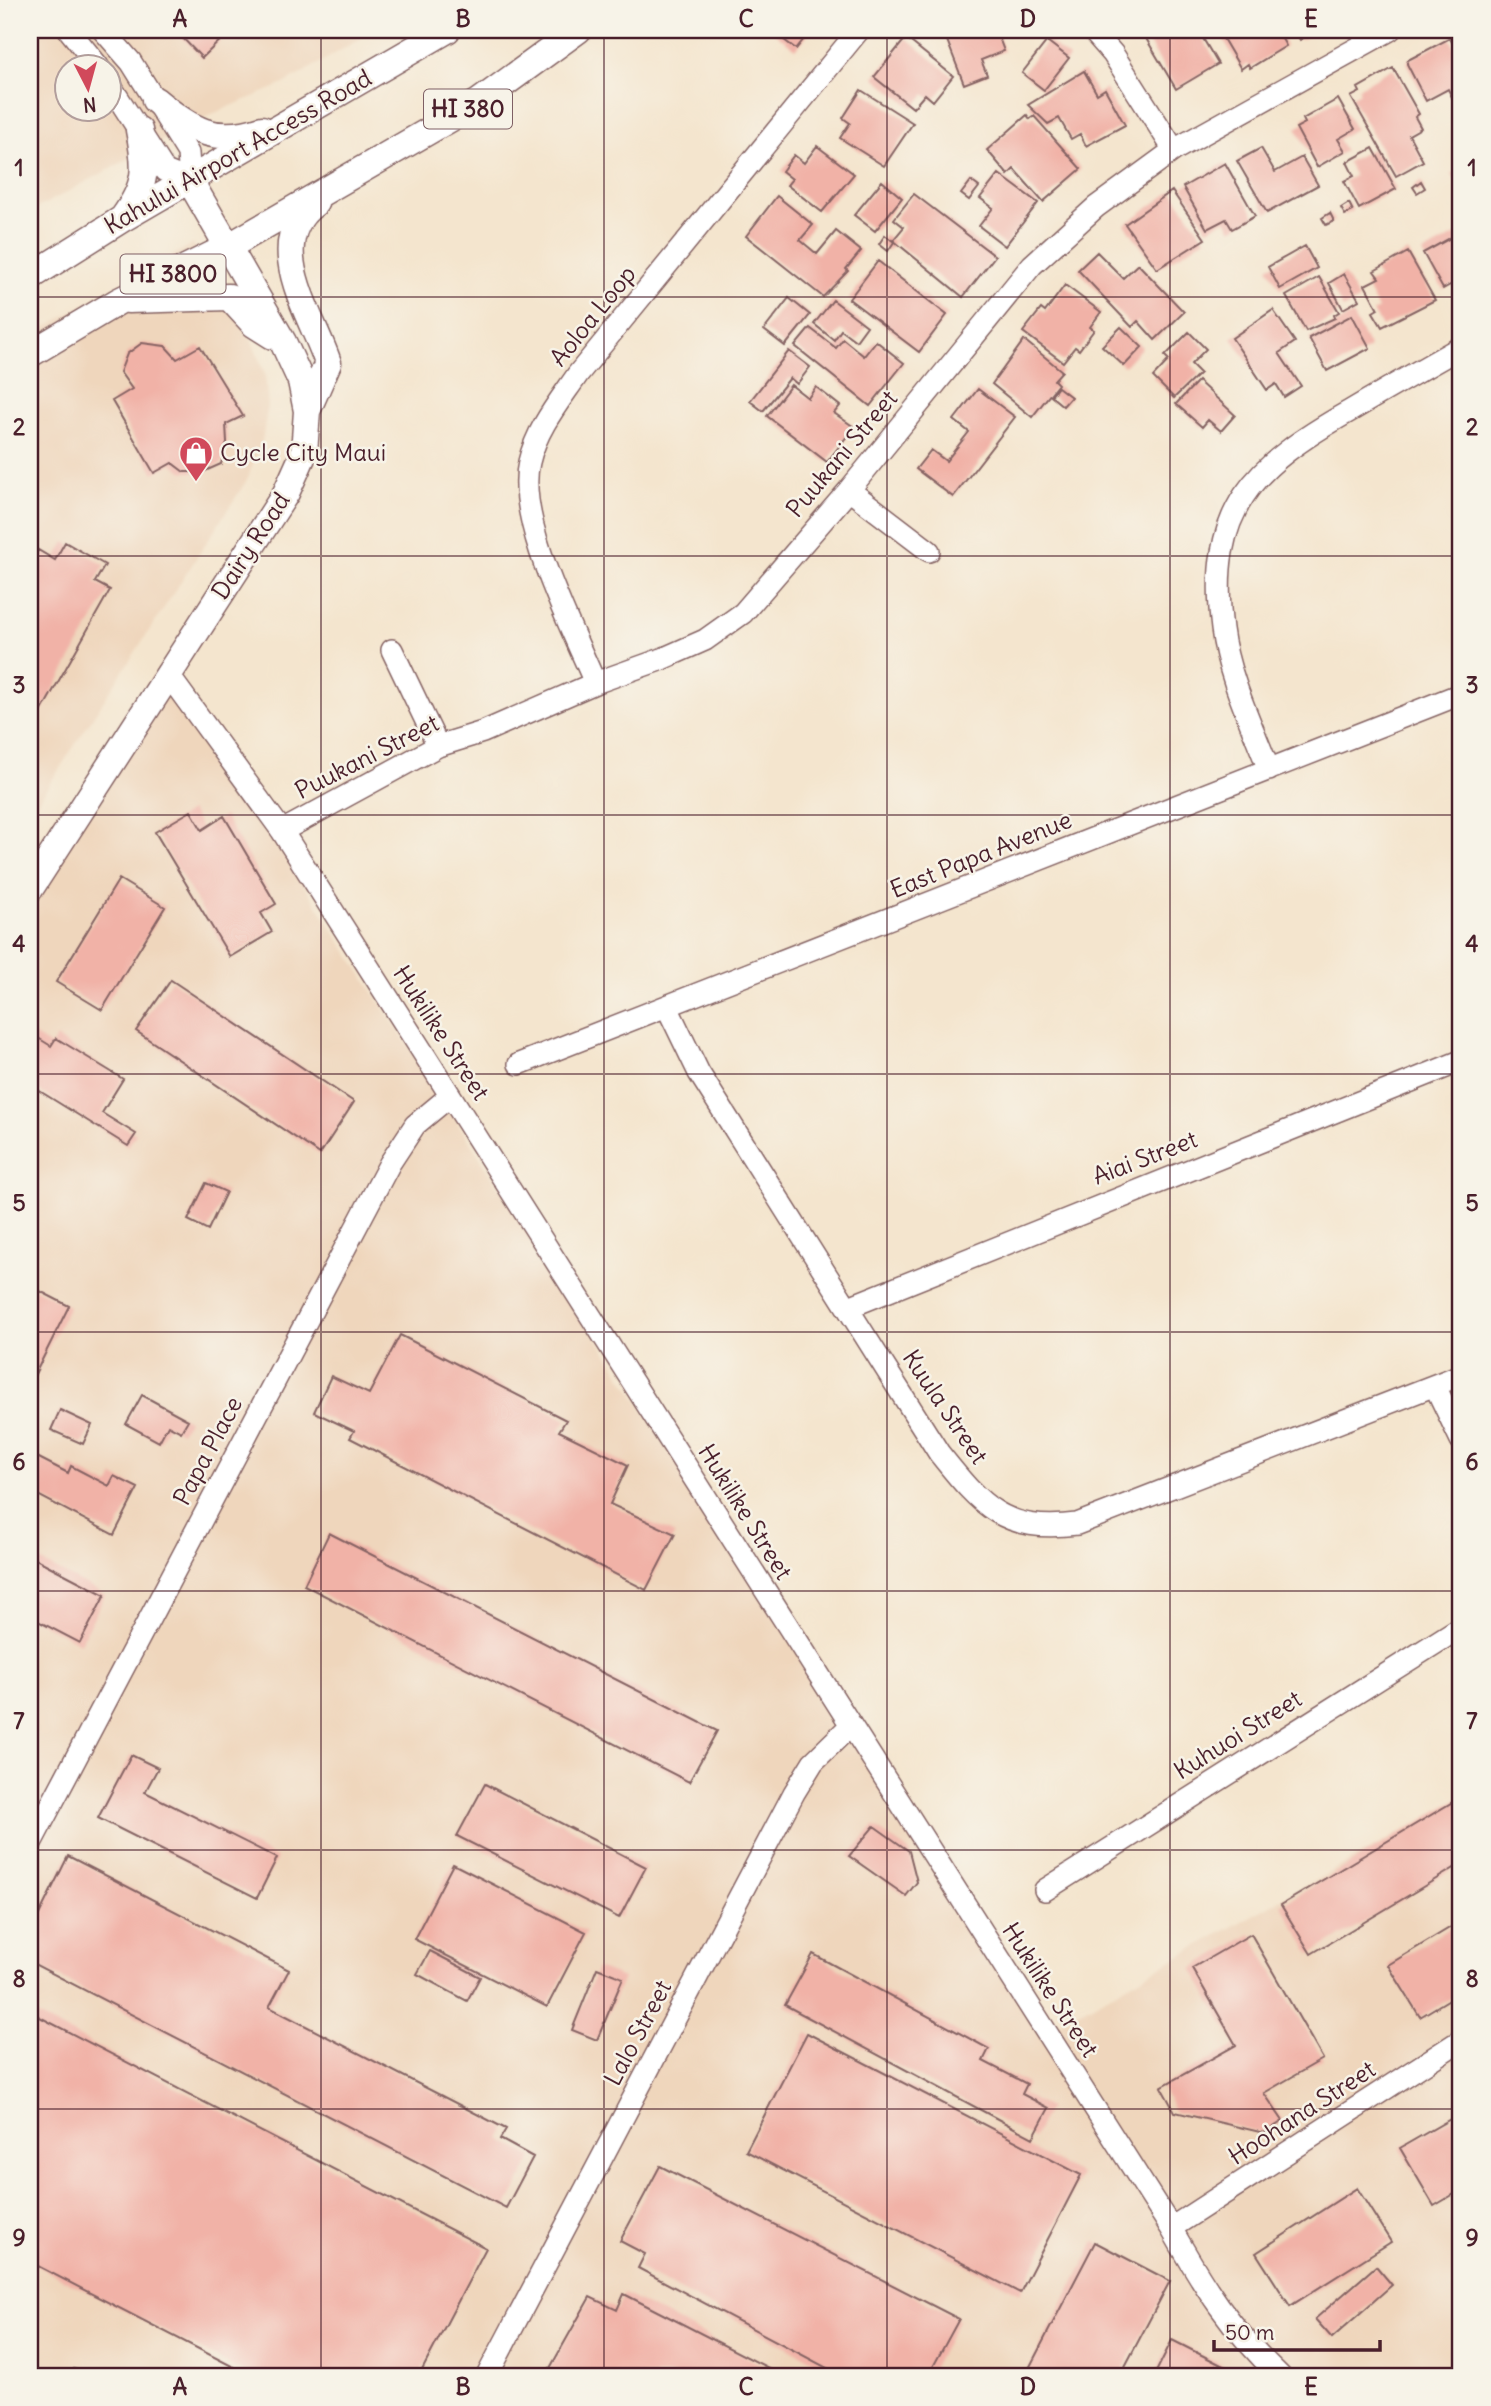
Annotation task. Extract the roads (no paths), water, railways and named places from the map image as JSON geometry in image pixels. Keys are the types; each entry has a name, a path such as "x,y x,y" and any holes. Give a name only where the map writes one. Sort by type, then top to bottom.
{"main road":[{"name":"Kahului Airport Access Road","path":"30,277 122,219 447,30"},
{"name":"HI 380","path":"228,247 479,102 578,30"},
{"path":"155,100 191,128 226,136 240,136 303,114"},
{"path":"122,219 140,195 144,154 139,130"},
{"path":"307,411 328,363 293,275 290,240 298,221 310,207 350,178"},
{"name":"Dairy Road","path":"30,890 167,673 286,493 303,453 307,411 301,381 282,342 190,181"},
{"name":"HI 3800","path":"30,354 119,301 228,247"},
{"path":"119,301 229,297 254,324 282,342"}],"street":[{"path":"69,30 87,52"},
{"path":"103,30 131,62 188,153 190,181 165,171 122,104"},
{"name":"Aoloa Loop","path":"595,683 552,581 526,500 528,463 541,429 578,374 859,30"},
{"path":"1093,30 1113,54 1174,150"},
{"name":"Puukani Street","path":"282,831 438,746 483,732 595,683 705,640 743,612 849,490 1032,265 1096,207 1174,150 1390,30"},
{"path":"1269,770 1234,674 1222,630 1219,566 1232,516 1249,486 1270,463 1300,439 1461,347"},
{"path":"849,490 929,551"},
{"path":"392,650 438,746"},
{"name":"Hukilike Street","path":"167,673 282,831 1171,2228 1204,2287 1228,2322 1280,2376"},
{"name":"East Papa Avenue","path":"519,1064 1461,694"},
{"name":"Kuula Street","path":"667,1007 699,1073 939,1453 988,1508 1013,1520 1044,1528 1076,1524 1461,1376"},
{"name":"Aiai Street","path":"849,1307 1461,1061"},
{"name":"Papa Place","path":"30,1845 390,1163 415,1125 450,1096"},
{"path":"1436,1386 1461,1440"},
{"name":"Kuhuoi Street","path":"1045,1890 1461,1627"},
{"name":"Lalo Street","path":"487,2376 794,1793 813,1762 850,1726"},
{"name":"Hoohana Street","path":"1171,2228 1461,2040"}],"place":[{"name":"Cycle City Maui","path":"196,483"}]}
